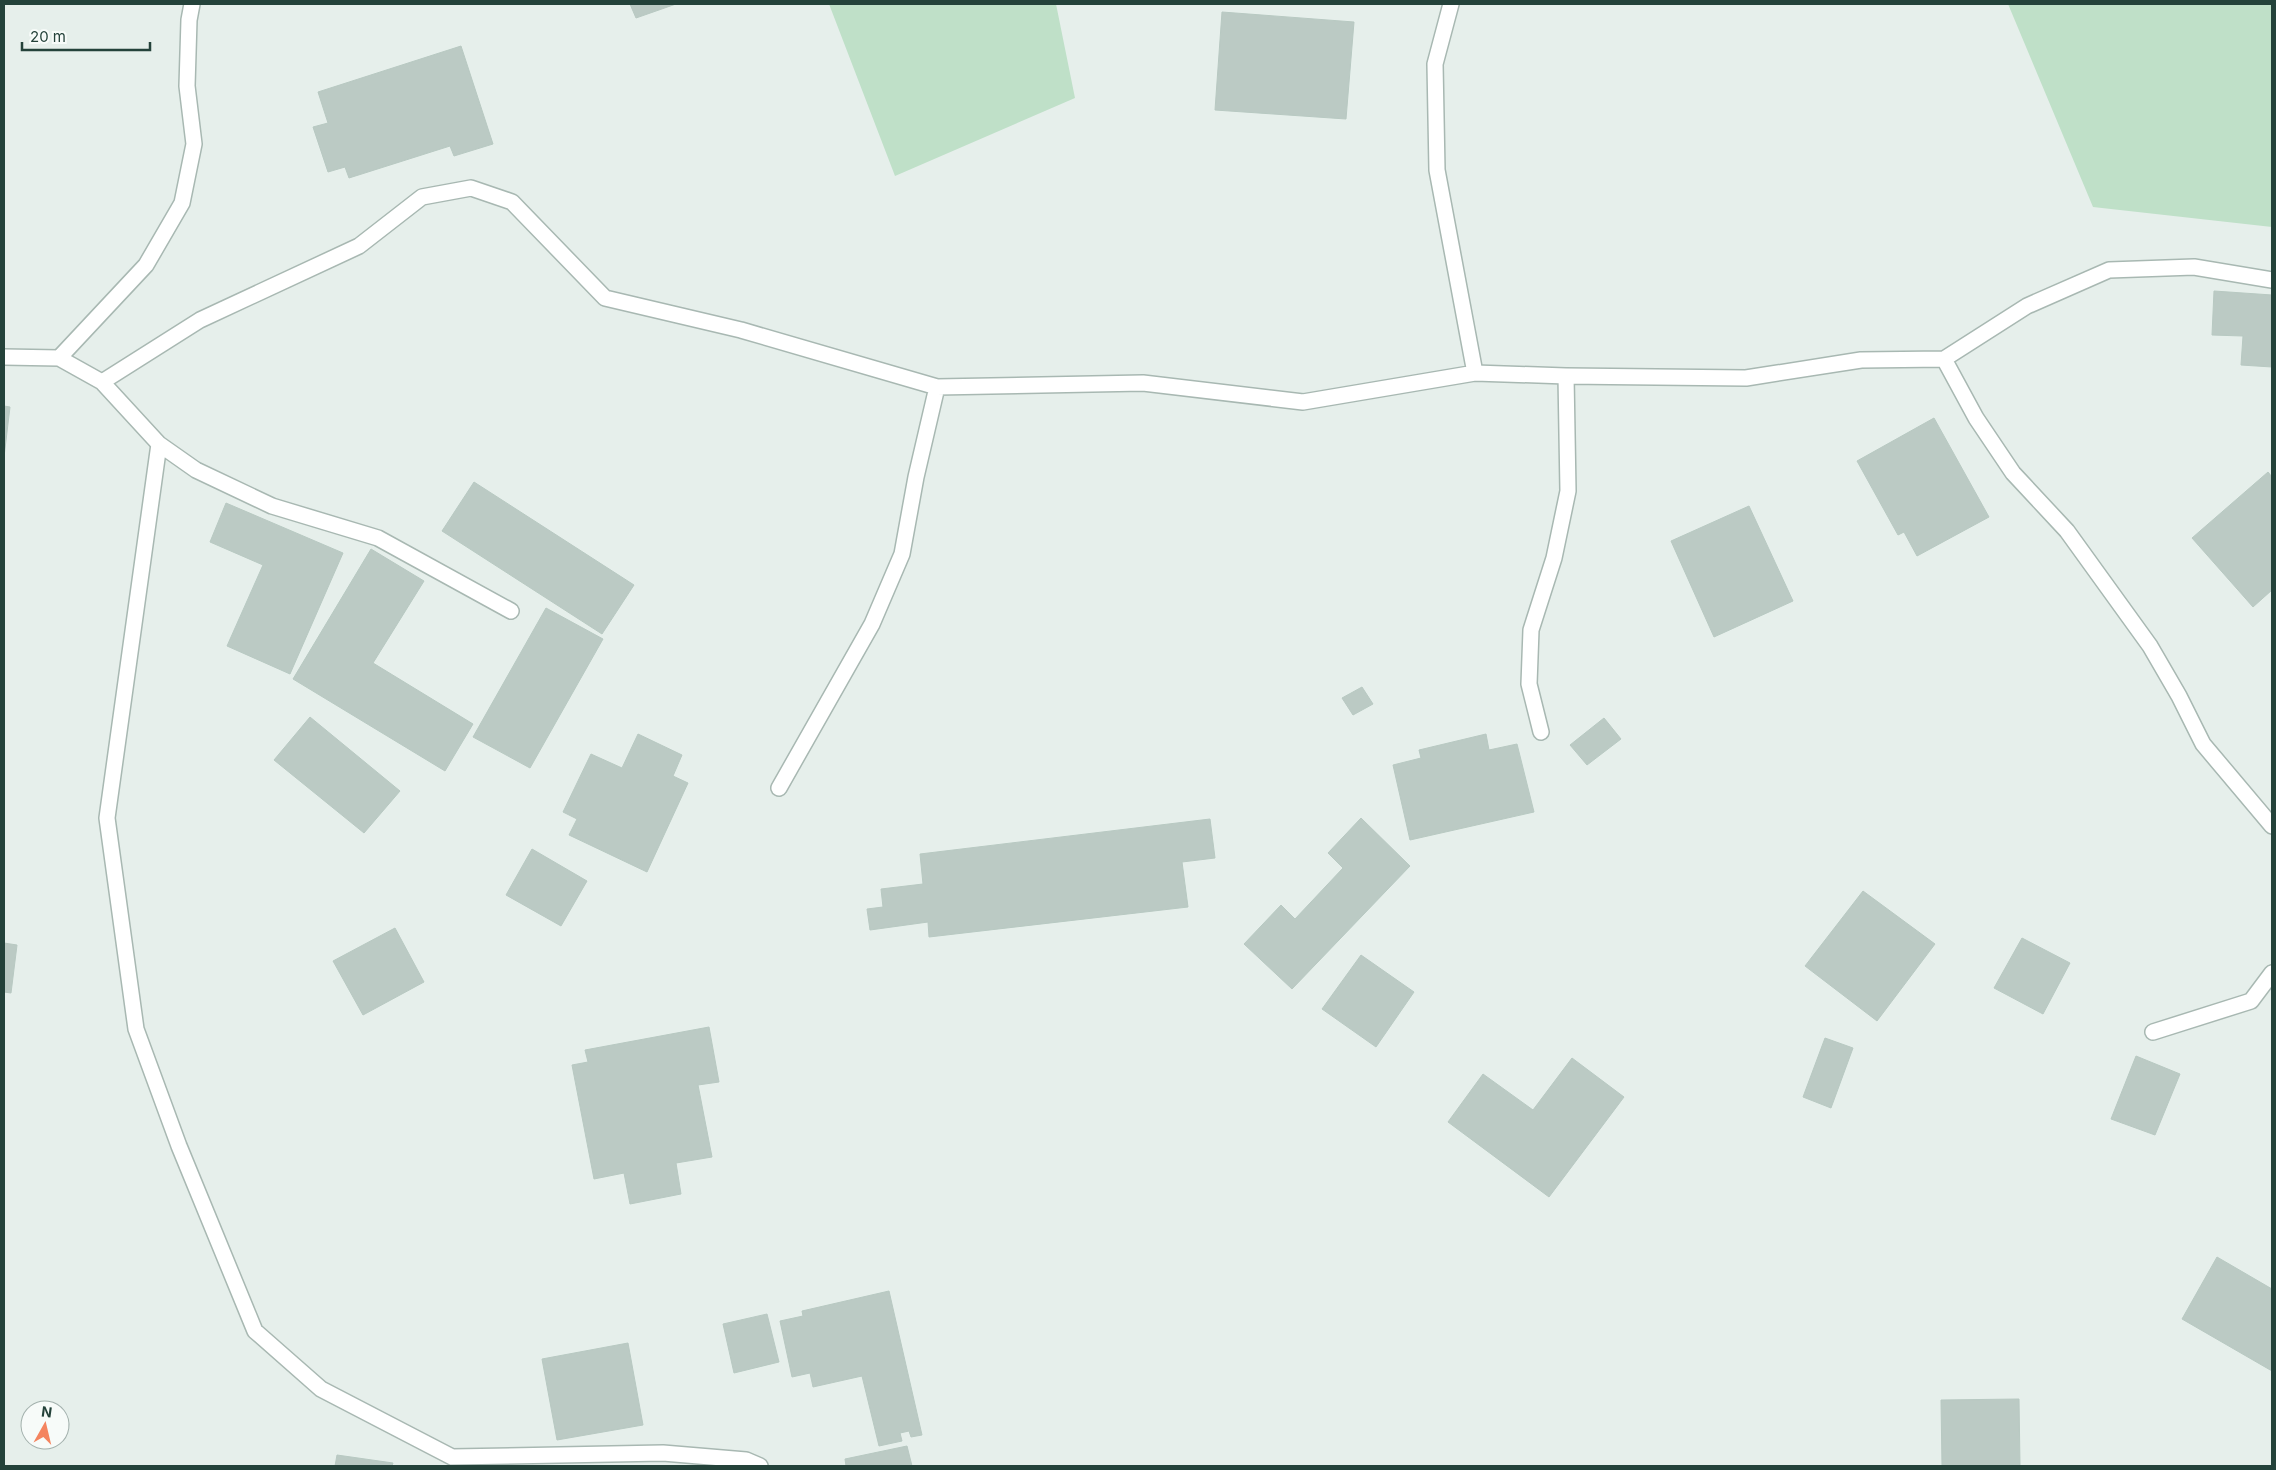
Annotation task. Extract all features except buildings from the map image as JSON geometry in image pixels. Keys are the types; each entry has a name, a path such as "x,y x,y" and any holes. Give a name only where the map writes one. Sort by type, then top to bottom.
{"street":[{"path":"59,358 146,265 182,202 194,144 187,86 189,20 192,4"},
{"path":"1450,4 1435,64 1437,170 1474,373"},
{"path":"102,382 200,320 359,246 422,197 471,188 512,202 605,298 741,330 937,387 1142,383 1303,402 1474,373 1746,378 1861,360 1944,360 2027,306 2109,270 2194,266 2272,280"},
{"path":"4,357 59,358 102,382 159,444 196,470 272,506 378,538 512,611"},
{"path":"1944,360 1976,418 2013,473 2067,531 2150,646 2179,696 2203,744 2272,826"},
{"path":"1541,732 1530,684 1531,630 1554,558 1568,491 1566,376"},
{"path":"778,788 872,624 902,554 916,477 937,387"},
{"path":"159,444 107,818 136,1029 179,1146 255,1331 321,1389 452,1457 663,1453 746,1460 760,1466"},
{"path":"2153,1032 2251,1001 2272,973"}],"green space":[{"path":"829,4 1056,4 1075,98 895,176"},
{"path":"2008,4 2272,4 2272,227 2093,207"}]}
